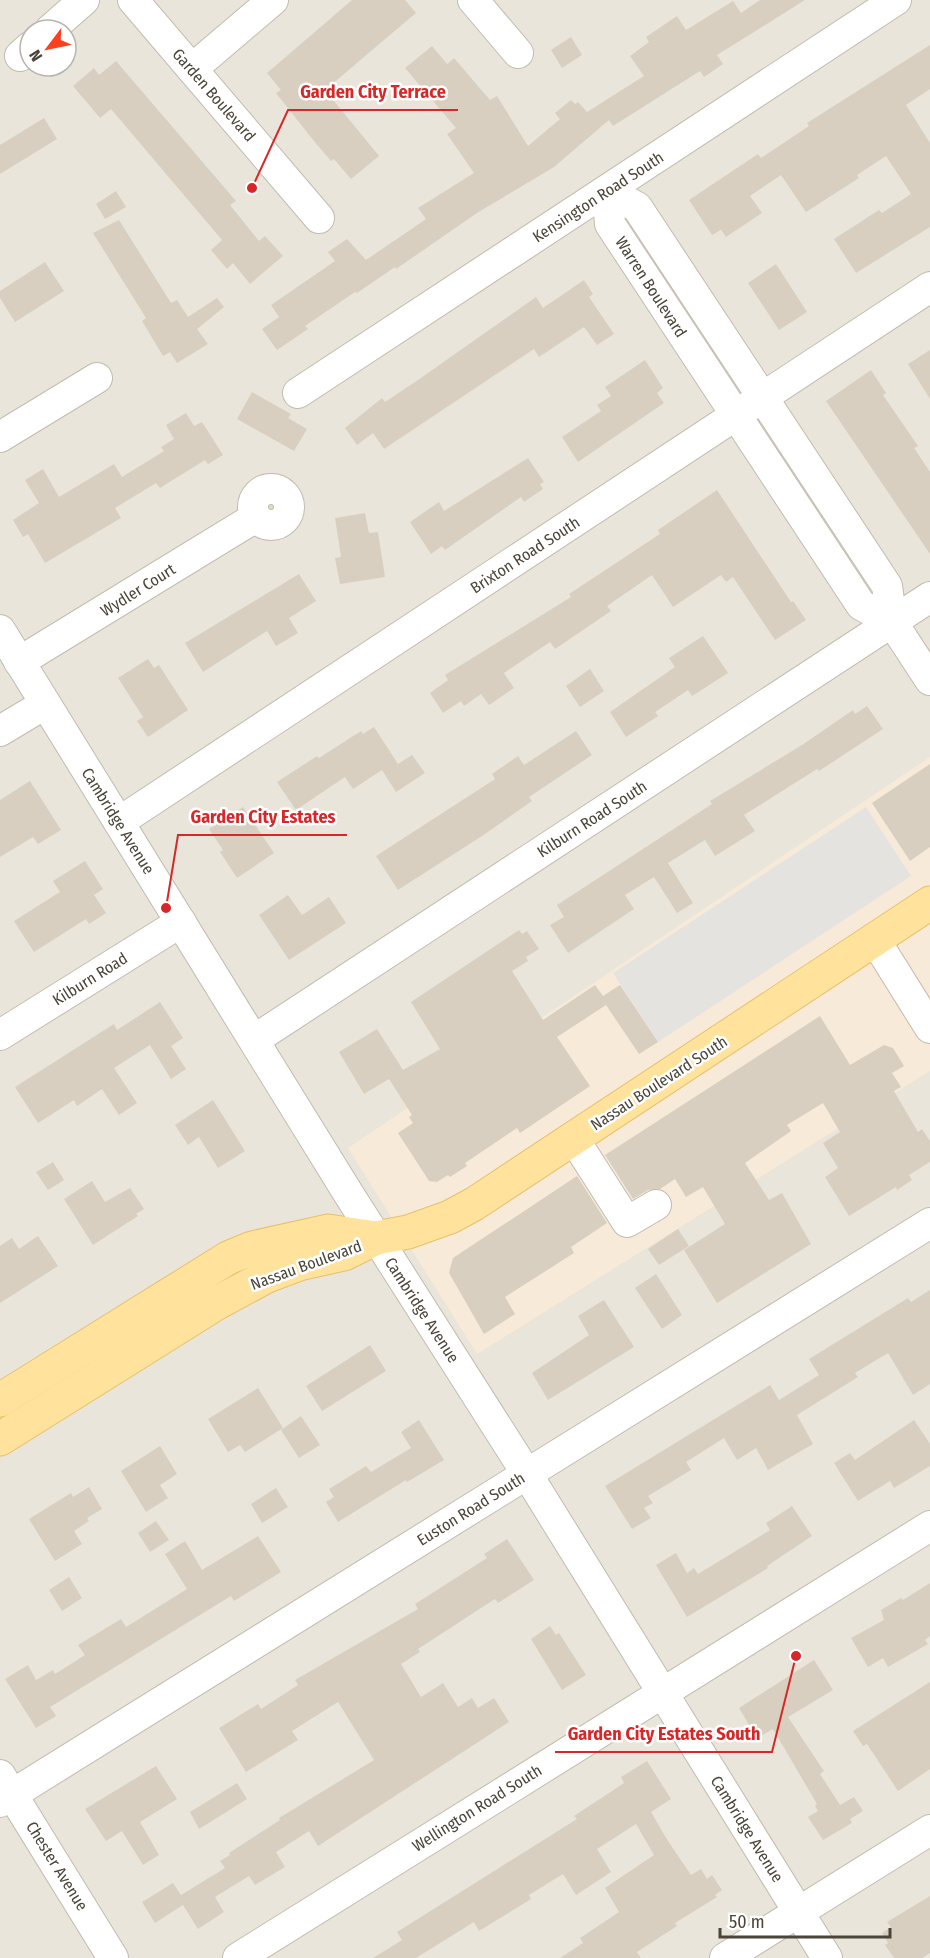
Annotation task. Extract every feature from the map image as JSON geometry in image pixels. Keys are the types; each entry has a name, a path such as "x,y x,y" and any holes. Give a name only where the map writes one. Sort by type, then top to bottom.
{"main road":[{"name":"Nassau Boulevard South","path":"376,1238 408,1232 450,1217 474,1204 930,903"},
{"name":"Nassau Boulevard","path":"0,1400 228,1258 252,1248 328,1231 376,1238"},
{"name":"Nassau Boulevard","path":"0,1439 243,1288 299,1264 344,1254 376,1238"}],"street":[{"path":"64,18 84,0"},
{"name":"Garden Boulevard","path":"133,0 319,218"},
{"path":"192,69 273,0"},
{"path":"473,0 519,53"},
{"name":"Kensington Road South","path":"298,393 896,0"},
{"name":"Warren Boulevard","path":"607,191 637,207 764,397 887,586 892,622 930,680"},
{"name":"Warren Boulevard","path":"607,191 610,224 735,416 861,605 892,622"},
{"name":"Brixton Road South","path":"119,822 930,287"},
{"path":"0,437 97,378"},
{"name":"Wydler Court","path":"19,663 256,517"},
{"name":"Kilburn Road South","path":"254,1040 930,597"},
{"name":"Cambridge Avenue","path":"0,630 376,1238 527,1474 827,1958"},
{"path":"0,731 45,704"},
{"name":"Kilburn Road","path":"0,1035 181,922"},
{"path":"875,940 930,1028"},
{"path":"574,1138 627,1222 656,1205"},
{"name":"Euston Road South","path":"4,1790 527,1474 930,1223"},
{"name":"Wellington Road South","path":"238,1958 930,1526"},
{"name":"Chester Avenue","path":"4,1790 113,1958"},
{"path":"725,1958 930,1830"}],"shaded area":[{"path":"0,0 930,0 930,1958 0,1958"},
{"path":"930,757 930,1071 477,1354 348,1148"},
{"path":"866,807 911,876 658,1042 613,973"}],"green space":[{"path":"271,493 280,497 284,506 280,515 271,519 262,515 258,506 262,497"}],"building":[{"path":"352,0 405,0 416,13 325,90 379,156 351,179 314,141 276,93 281,90 267,73"},
{"path":"760,0 805,0 717,55 723,64 704,77 700,71 613,126 609,120 554,167 477,213 396,269 395,267 357,293 355,292 305,326 308,329 277,350 262,329 279,317 271,305 335,261 328,252 347,239 366,260 426,219 418,208 474,173 447,134 456,128 405,68 432,46 447,64 454,58 490,100 497,96 528,146 560,119 555,113 571,100 575,104 578,102 587,112 644,76 630,56 649,42 646,37 677,16 686,30 733,1 741,13"},
{"path":"571,37 582,55 562,68 551,50"},
{"path":"930,45 930,89 906,105 930,143 930,227 856,273 834,239 879,210 882,213 911,194 886,156 857,175 859,178 806,212 781,175 750,196 762,213 726,237 721,230 712,235 689,200 758,154 761,158 809,126 807,123"},
{"path":"116,61 236,201 230,205 259,241 265,236 283,256 250,284 233,263 227,269 211,250 222,240 111,109 100,118 73,86 94,68 99,75"},
{"path":"44,118 57,139 0,174 0,145"},
{"path":"116,191 126,207 105,219 96,204"},
{"path":"119,220 171,303 177,300 188,317 217,298 224,307 197,329 208,344 177,363 170,352 163,356 142,321 146,318 93,233"},
{"path":"45,262 64,291 15,322 0,298 0,291"},
{"path":"776,264 807,312 779,330 748,283"},
{"path":"584,280 593,294 589,297 614,334 597,345 584,327 539,357 534,349 384,449 373,433 357,445 345,428 382,398 385,402 536,297 543,308"},
{"path":"930,350 930,399 908,364"},
{"path":"645,360 663,388 657,393 664,403 578,462 562,437 601,411 597,405 611,396 605,387"},
{"path":"871,370 886,393 883,395 918,446 914,448 930,472 930,554 826,401"},
{"path":"252,392 291,414 288,418 307,429 294,451 237,419"},
{"path":"186,413 194,426 202,422 223,455 208,464 205,460 160,488 156,483 115,508 121,518 45,563 28,534 23,537 13,520 39,503 25,480 43,469 59,497 114,464 122,477 164,451 161,447 174,439 166,425"},
{"path":"528,458 544,482 540,484 543,489 524,502 521,497 445,550 442,546 431,554 410,522 439,502 444,511"},
{"path":"717,490 791,602 793,601 806,620 775,640 733,577 726,582 721,575 673,607 652,575 607,606 611,611 555,649 550,642 504,673 514,688 489,705 481,694 464,706 461,701 443,713 430,693 448,680 445,675 571,597 569,594 660,534 658,530"},
{"path":"365,513 369,533 378,532 385,577 340,584 335,558 341,557 335,518"},
{"path":"299,574 316,601 289,618 298,633 276,646 267,631 203,672 185,643"},
{"path":"703,636 728,673 692,696 688,690 655,712 658,716 626,737 610,712 675,667 669,658"},
{"path":"148,659 154,668 159,665 188,710 148,737 137,721 143,717 118,678"},
{"path":"590,669 604,691 580,707 566,686"},
{"path":"867,706 883,729 819,771 817,769 744,815 755,831 715,856 705,840 668,863 693,903 677,913 654,877 625,895 634,909 568,953 550,925 564,917 557,905 712,804 710,801 802,745 853,710 855,714"},
{"path":"374,727 398,764 412,755 425,773 396,792 382,770 353,789 345,777 296,810 277,782 361,731 363,734"},
{"path":"576,731 592,755 529,797 532,801 482,836 398,890 376,856 495,779 492,774 518,756 524,765"},
{"path":"930,764 930,847 910,861 872,803"},
{"path":"30,781 61,830 38,844 33,837 0,857 0,800"},
{"path":"243,807 274,853 237,878 220,852 223,850 209,829"},
{"path":"85,861 103,889 94,895 106,913 89,924 86,919 34,952 14,921 60,892 53,881"},
{"path":"288,895 302,915 329,897 346,923 289,960 259,915"},
{"path":"519,930 522,934 527,931 539,949 526,957 528,961 512,971 543,1020 595,985 603,996 620,985 658,1042 639,1054 606,1005 557,1037 590,1086 520,1133 517,1128 465,1163 467,1166 450,1177 448,1175 437,1182 429,1181 398,1133 413,1123 409,1117 412,1115 389,1079 364,1094 339,1052 377,1029 403,1070 440,1049 411,1002"},
{"path":"160,1002 183,1038 171,1046 186,1069 171,1079 150,1045 114,1068 137,1103 119,1115 102,1089 77,1106 74,1100 38,1123 15,1087 114,1024 117,1030"},
{"path":"820,1016 850,1065 884,1045 893,1048 904,1066 892,1073 901,1087 894,1091 918,1132 922,1129 930,1141 930,1162 909,1175 912,1180 897,1190 896,1187 849,1216 825,1177 838,1168 823,1143 840,1132 823,1103 787,1125 791,1131 745,1163 769,1200 782,1193 811,1244 717,1303 684,1250 725,1224 703,1187 686,1197 675,1179 660,1189 648,1190 633,1199 605,1155"},
{"path":"213,1100 245,1151 218,1168 199,1137 188,1145 175,1125"},
{"path":"53,1162 64,1180 48,1190 36,1172"},
{"path":"577,1176 607,1223 571,1247 574,1253 505,1297 515,1314 484,1334 449,1273 453,1258"},
{"path":"92,1181 105,1202 130,1188 144,1209 136,1214 138,1216 93,1245 64,1199"},
{"path":"678,1229 689,1246 659,1265 648,1249"},
{"path":"38,1236 58,1266 0,1303 0,1246 12,1238 19,1249"},
{"path":"656,1274 682,1315 662,1329 635,1288"},
{"path":"930,1290 930,1384 913,1395 888,1353 855,1373 858,1377 797,1415 813,1444 768,1470 756,1448 737,1460 724,1438 686,1462 691,1470 648,1496 653,1503 644,1508 651,1518 632,1529 605,1486 770,1385 779,1400 819,1375 809,1359 908,1298 911,1302"},
{"path":"604,1300 634,1347 548,1400 532,1373 589,1335 578,1316"},
{"path":"370,1345 386,1371 322,1411 306,1386"},
{"path":"258,1388 283,1428 245,1452 240,1445 228,1452 208,1419"},
{"path":"301,1416 320,1445 299,1458 281,1430"},
{"path":"419,1420 444,1460 407,1482 406,1480 338,1522 326,1502 334,1497 329,1489 366,1466 371,1472 411,1448 401,1432"},
{"path":"914,1420 930,1444 930,1466 894,1488 890,1481 858,1501 834,1463 850,1453 855,1460"},
{"path":"160,1446 177,1474 160,1485 168,1498 146,1512 121,1471"},
{"path":"89,1487 102,1509 87,1518 89,1521 74,1531 82,1544 55,1561 29,1519 71,1493 73,1497"},
{"path":"276,1488 288,1507 262,1523 251,1504"},
{"path":"792,1506 812,1536 767,1566 768,1568 687,1617 656,1565 676,1553 687,1573 694,1568 698,1574 770,1530 766,1523"},
{"path":"156,1521 169,1540 150,1552 138,1533"},
{"path":"258,1536 281,1572 234,1601 231,1596 50,1707 56,1716 36,1728 5,1679 28,1665 36,1680 53,1670 55,1674 85,1655 78,1645 121,1619 126,1627 187,1589 165,1554 185,1541 202,1570"},
{"path":"507,1539 534,1580 498,1603 495,1599 418,1649 420,1652 401,1664 421,1697 443,1683 458,1707 472,1698 478,1708 494,1698 509,1722 318,1846 309,1831 276,1852 285,1867 255,1885 249,1876 215,1897 224,1912 198,1929 183,1905 155,1923 142,1902 173,1883 181,1895 225,1868 220,1861 280,1820 279,1818 374,1760 338,1702 292,1731 298,1740 246,1772 219,1728 258,1704 261,1709 298,1685 295,1680 418,1609 415,1604 487,1558 484,1554"},
{"path":"69,1577 82,1598 62,1611 49,1590"},
{"path":"930,1583 930,1636 925,1640 928,1644 888,1667 883,1658 868,1667 851,1638 884,1620 881,1610 901,1598 903,1600"},
{"path":"550,1626 556,1635 559,1633 586,1675 562,1690 531,1639"},
{"path":"814,1660 833,1690 788,1717 824,1771 820,1774 840,1805 854,1797 863,1811 850,1819 852,1823 823,1840 808,1817 818,1811 815,1806 817,1804 773,1729 757,1738 739,1708"},
{"path":"930,1682 930,1769 898,1791 867,1744 863,1746 853,1731"},
{"path":"647,1761 671,1799 651,1812 691,1875 701,1869 707,1879 712,1875 722,1890 715,1895 717,1897 675,1923 677,1926 637,1952 641,1958 560,1958 583,1943 580,1938 619,1912 605,1888 654,1855 636,1824 597,1849 611,1872 576,1895 563,1874 529,1895 531,1899 479,1931 474,1922 416,1958 373,1958 402,1940 397,1932 577,1819 574,1816 624,1783 621,1777"},
{"path":"156,1766 177,1799 140,1822 159,1855 143,1865 122,1831 106,1841 85,1809"},
{"path":"237,1783 247,1799 199,1829 190,1812"},
{"path":"930,1896 930,1953 922,1958 894,1958 885,1945 888,1943 882,1933 891,1927 887,1922"}],"place":[{"name":"Garden City Terrace","path":"252,188"},
{"name":"Garden City Estates","path":"166,908"},
{"name":"Garden City Estates South","path":"796,1656"}]}
